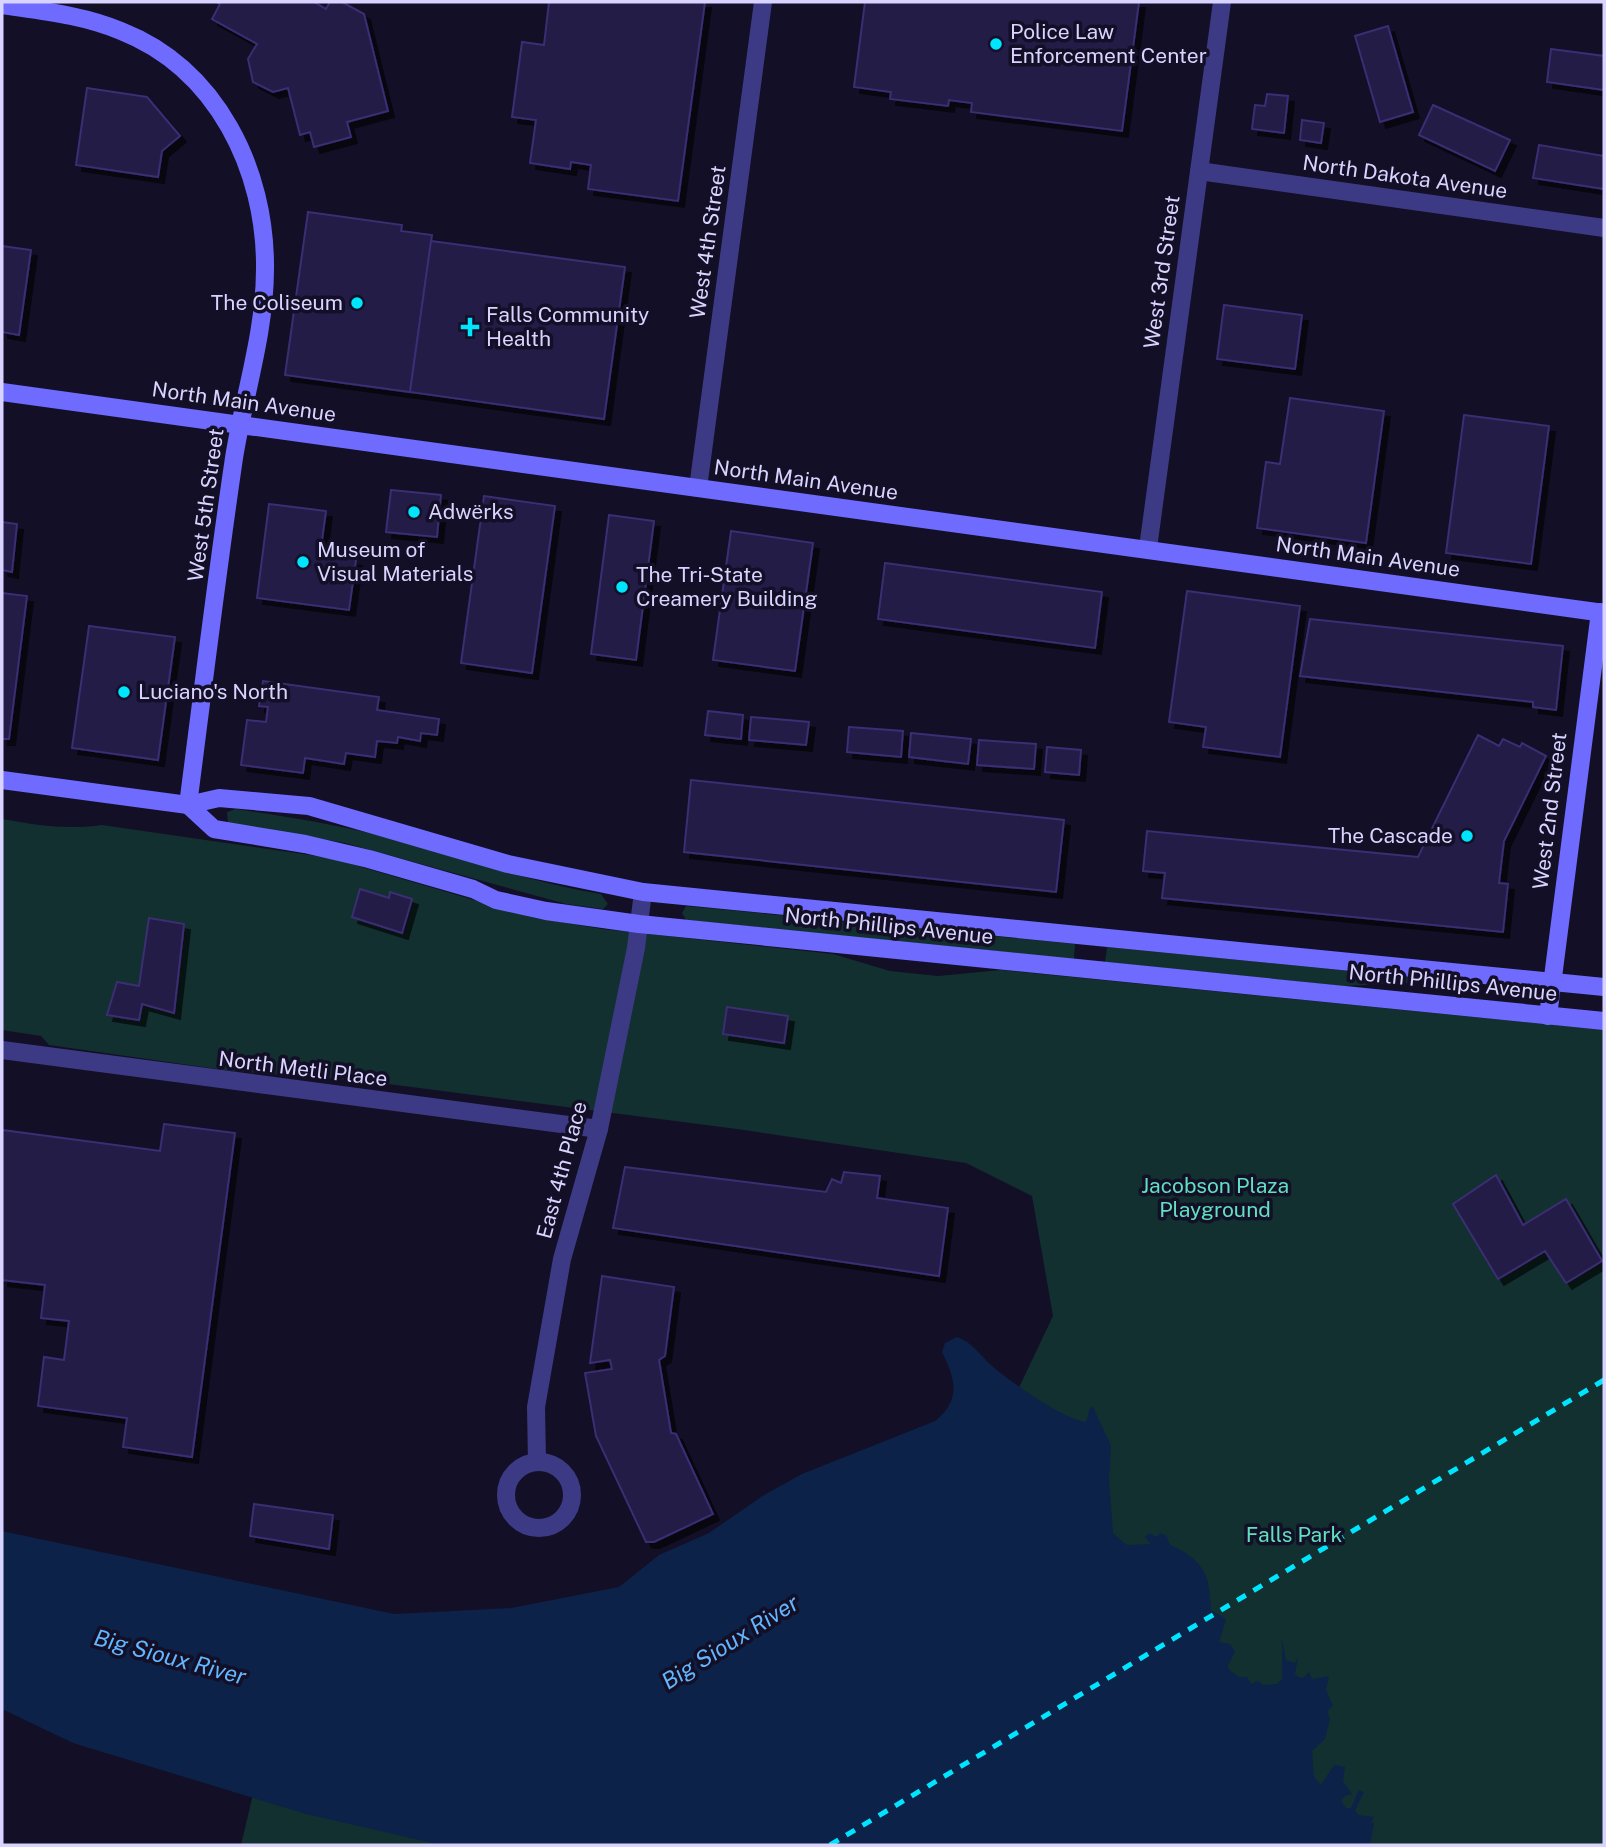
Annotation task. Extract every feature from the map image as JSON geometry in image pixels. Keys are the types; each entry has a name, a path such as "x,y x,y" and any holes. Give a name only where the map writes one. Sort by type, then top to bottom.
{"street":[{"name":"West 4th Street","path":"698,488 763,2"},
{"name":"West 3rd Street","path":"1148,548 1222,2"},
{"name":"West 5th Street","path":"2,5 64,15 122,31 168,58 211,100 242,149 261,207 265,271 254,366 241,424 188,805"},
{"name":"North Dakota Avenue","path":"1199,171 1604,228"},
{"name":"North Main Avenue","path":"2,392 1148,548 1602,613"},
{"name":"West 2nd Street","path":"1548,1016 1602,613"},
{"name":"North Phillips Avenue","path":"2,780 188,805 219,798 309,806 509,864 643,892 1604,987"},
{"name":"North Phillips Avenue","path":"188,805 214,829 305,844 369,859 473,889 496,900 546,911 639,924 1604,1021"},
{"name":"East 4th Place","path":"537,1462 536,1407 562,1259 599,1129 643,892"},
{"name":"North Metli Place","path":"2,1050 599,1129"}],"green space":[{"path":"236,809 373,834 543,882 601,894 608,904 603,909 566,904 345,843 228,823 227,812"},
{"name":"Falls Park","path":"2,819 64,827 102,825 331,858 536,918 602,929 833,954 890,971 938,976 1001,970 1604,1030 1604,1845 241,1845 288,1646 506,1658 1005,1417 1053,1316 1032,1196 966,1163 737,1129 365,1081 231,1071 49,1045 41,1036 2,1030"},
{"path":"686,906 1075,944 1074,959 686,920 682,913"},
{"path":"1107,947 1432,979 1432,982 1343,986 1105,962"}],"water":[{"name":"Big Sioux River","path":"957,1337 972,1346 1011,1381 1063,1414 1086,1422 1090,1408 1093,1407 1111,1446 1109,1480 1113,1533 1127,1545 1151,1544 1145,1537 1149,1533 1157,1537 1160,1533 1166,1535 1170,1545 1197,1562 1209,1587 1211,1610 1226,1619 1219,1642 1230,1644 1235,1652 1228,1665 1229,1670 1239,1677 1247,1677 1251,1684 1258,1681 1263,1685 1277,1684 1282,1679 1282,1640 1286,1660 1295,1663 1298,1657 1295,1674 1298,1677 1303,1678 1309,1672 1312,1679 1329,1676 1326,1690 1333,1706 1327,1711 1330,1719 1325,1739 1312,1751 1314,1777 1321,1785 1334,1765 1345,1767 1343,1781 1352,1794 1341,1801 1346,1808 1351,1808 1359,1790 1364,1792 1355,1811 1359,1815 1374,1817 1371,1822 1374,1823 1370,1845 441,1845 306,1814 73,1743 2,1709 2,1531 394,1614 511,1608 619,1587 659,1555 709,1533 764,1495 802,1474 935,1421 949,1405 954,1389 942,1352 945,1343"}],"building":[{"path":"216,2 314,2 326,9 330,2 342,2 364,14 388,111 347,122 351,137 314,147 310,132 300,135 288,88 273,92 253,82 248,59 257,44 212,19 220,4"},
{"path":"549,2 705,2 678,201 588,189 591,165 571,162 570,169 530,163 536,120 512,117 522,42 544,45"},
{"name":"Police Law Enforcement Center","path":"865,2 1139,2 1122,131 971,112 972,103 949,100 948,106 890,99 891,92 854,87"},
{"path":"1388,26 1413,112 1380,122 1355,36"},
{"path":"1551,49 1604,56 1604,90 1547,82"},
{"path":"87,88 147,97 180,136 162,151 158,177 76,165"},
{"path":"1267,94 1288,96 1284,133 1252,129 1255,105 1265,106"},
{"path":"1433,105 1510,140 1495,171 1419,135"},
{"path":"1302,120 1324,123 1321,143 1300,140"},
{"path":"1539,145 1604,156 1604,189 1533,178"},
{"path":"308,212 402,225 401,231 432,235 410,392 285,375"},
{"path":"431,241 625,267 604,419 410,392"},
{"path":"2,246 31,250 19,335 2,332"},
{"path":"1224,305 1302,315 1295,369 1217,359"},
{"path":"1290,398 1384,411 1366,543 1257,528 1266,462 1280,464"},
{"path":"1464,415 1549,426 1531,564 1446,553"},
{"path":"391,490 441,495 437,537 386,532"},
{"path":"484,496 555,506 532,673 461,663"},
{"path":"269,504 326,511 320,555 356,560 349,610 257,598"},
{"name":"The Tri-State Creamery Building","path":"609,515 654,521 636,660 591,654"},
{"path":"2,522 17,524 12,572 2,570"},
{"path":"731,531 813,543 795,671 713,660"},
{"path":"885,563 1102,592 1095,648 878,619"},
{"path":"1187,591 1300,606 1280,757 1203,747 1206,727 1169,722"},
{"path":"2,593 27,596 9,739 2,739"},
{"path":"1310,619 1563,646 1556,710 1533,707 1533,702 1300,676"},
{"path":"89,626 175,637 158,760 72,748"},
{"path":"263,681 379,697 377,710 439,719 437,735 421,733 420,741 398,737 397,743 377,741 375,757 346,753 344,764 305,758 303,773 241,765 247,720 266,722 268,707 259,706"},
{"path":"708,711 743,715 741,739 705,735"},
{"path":"751,717 809,722 806,745 749,740"},
{"path":"849,727 903,731 901,757 847,752"},
{"path":"911,733 971,739 968,764 909,757"},
{"name":"The Cascade","path":"1478,735 1499,746 1503,739 1520,747 1522,743 1546,756 1504,841 1499,883 1508,884 1503,932 1162,898 1165,873 1143,871 1147,831 1418,857"},
{"path":"979,740 1036,744 1034,769 977,765"},
{"path":"1047,747 1081,750 1079,775 1045,772"},
{"path":"691,780 1064,820 1056,892 684,852"},
{"path":"360,889 389,898 390,892 412,899 402,933 352,917"},
{"path":"149,918 184,924 174,1013 142,1004 139,1020 107,1015 117,982 139,986"},
{"path":"727,1007 788,1016 784,1043 723,1034"},
{"path":"164,1124 235,1133 192,1457 123,1447 127,1418 38,1406 44,1357 64,1360 69,1321 41,1318 45,1285 2,1280 2,1130 160,1151"},
{"path":"625,1167 826,1192 832,1179 841,1183 844,1172 880,1176 877,1198 948,1208 939,1276 613,1228"},
{"path":"1496,1175 1523,1225 1566,1199 1602,1261 1566,1283 1545,1251 1498,1279 1453,1204"},
{"path":"602,1276 674,1287 665,1356 659,1360 671,1433 676,1434 713,1514 654,1542 646,1542 596,1436 585,1373 612,1369 610,1360 590,1363"},
{"path":"254,1504 333,1515 329,1549 250,1536"}],"railway":[{"path":"830,1845 1604,1380"}],"place":[{"name":"Police Law Enforcement Center","path":"996,44"},
{"name":"The Coliseum","path":"357,303"},
{"name":"Falls Community Health","path":"470,327"},
{"name":"Adwёrks","path":"414,512"},
{"name":"Museum of Visual Materials","path":"303,562"},
{"name":"The Tri-State Creamery Building","path":"622,587"},
{"name":"Luciano's North","path":"124,692"},
{"name":"The Cascade","path":"1467,836"}],"park label":[{"name":"Jacobson Plaza Playground","path":"1215,1198"}]}
